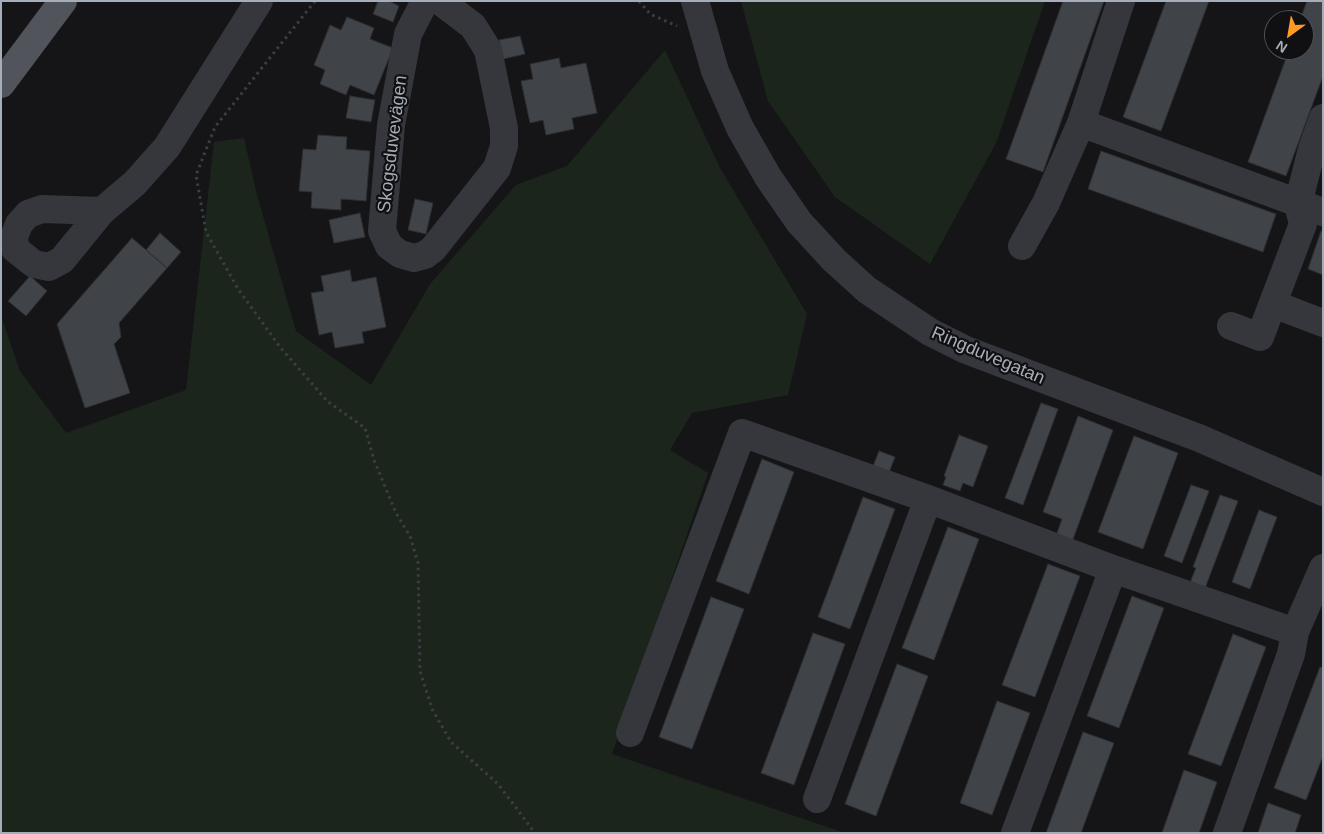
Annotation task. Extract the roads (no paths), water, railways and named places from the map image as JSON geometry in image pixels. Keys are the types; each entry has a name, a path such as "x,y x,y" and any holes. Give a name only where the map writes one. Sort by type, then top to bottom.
{"main road":[{"path":"1,84 62,1"}],"street":[{"path":"102,211 135,183 167,147 259,1"},
{"name":"Ringduvegatan","path":"695,1 701,28 715,71 736,120 768,177 799,222 834,260 867,290 922,328 966,350 1199,438 1323,492"},
{"path":"1022,246 1046,204 1081,123 1121,1"},
{"name":"Skogsduvevägen","path":"430,2 472,26 488,50 504,128 504,146 497,168 433,249 424,255 414,258 400,254 389,246 382,231 391,125 408,34 430,2"},
{"path":"1231,326 1260,337 1310,208 1312,149 1323,118"},
{"path":"1081,123 1310,208"},
{"path":"1273,304 1323,323"},
{"path":"630,733 742,433 1113,569 1295,632"},
{"path":"816,799 928,500"},
{"path":"1227,833 1291,654 1295,632 1323,568"},
{"path":"1015,833 1113,569"}]}
